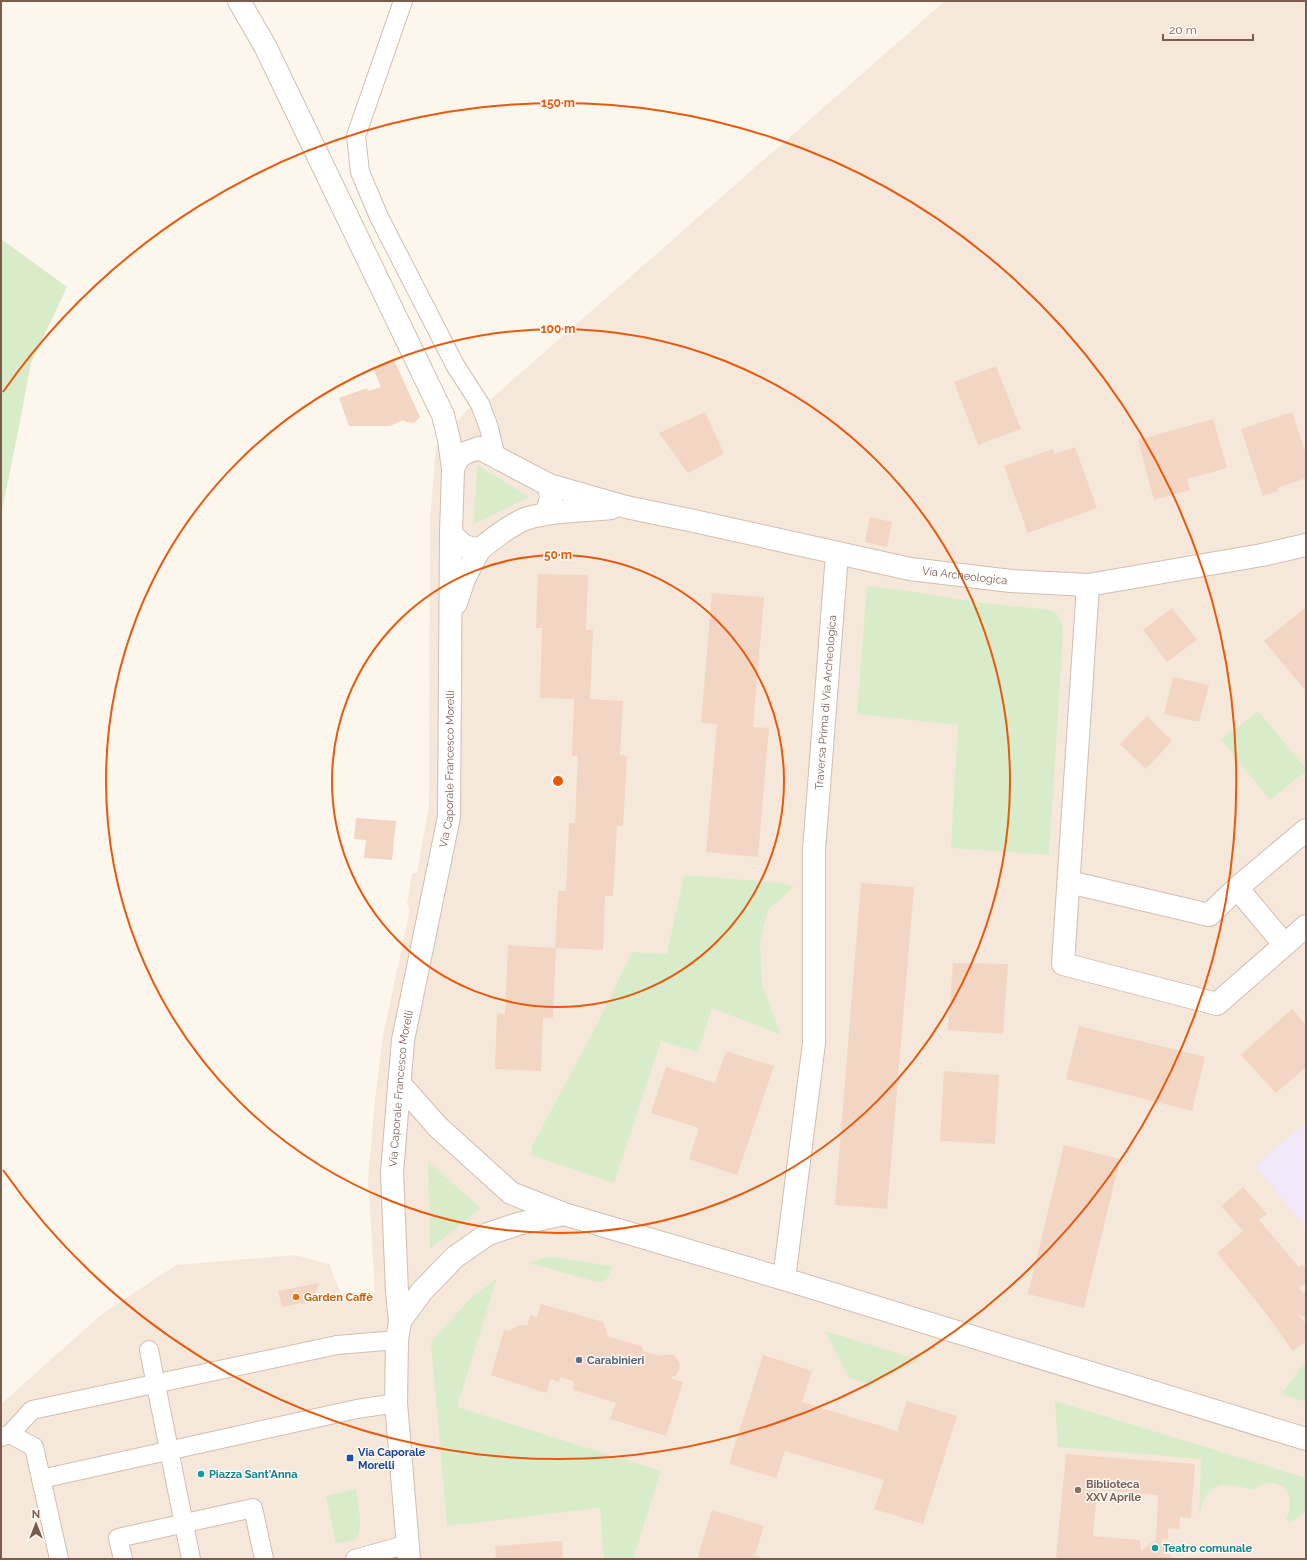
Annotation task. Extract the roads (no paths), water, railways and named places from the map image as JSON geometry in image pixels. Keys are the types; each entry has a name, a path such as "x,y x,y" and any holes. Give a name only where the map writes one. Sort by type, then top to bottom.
{"street":[{"path":"239,1 268,53 442,415 487,453 549,486 626,507"},
{"name":"Via Caporale Francesco Morelli","path":"408,1551 396,1403 398,1331 392,1172 403,1040 449,817 452,469 449,440 442,415"},
{"path":"452,469 458,458 465,453 487,453"},
{"path":"547,514 551,497 549,486"},
{"path":"450,621 464,579 479,550 491,540 524,520 547,514 626,507"},
{"name":"Via Archeologica","path":"626,507 837,554 918,570 1011,581 1088,585 1262,555 1306,545"},
{"path":"451,534 464,546 479,550"},
{"name":"Traversa Prima di Via Archeologica","path":"784,1280 814,1043 814,850 837,554"},
{"path":"1088,585 1063,964 1217,1004 1306,926"},
{"path":"1069,882 1209,915 1237,888 1306,830"},
{"path":"1237,888 1284,944"},
{"path":"399,1083 438,1127 511,1193 564,1214 1306,1439"},
{"path":"398,1331 422,1290 455,1257 488,1234 518,1224 564,1214"}],"lane":[{"path":"403,1 356,136 360,172 379,217 455,365 480,404 489,428 487,453"},
{"path":"59,1559 34,1447 6,1436 32,1410 398,1331"},
{"path":"150,1350 191,1559"},
{"path":"41,1479 357,1409 396,1403"},
{"path":"123,1559 118,1538 253,1508 264,1559"},
{"path":"355,1559 408,1551"}],"place":[{"name":"Garden Caffè","path":"296,1297"},
{"name":"Carabinieri","path":"579,1360"},
{"name":"Via Caporale Morelli","path":"350,1458"},
{"name":"Piazza Sant'Anna","path":"201,1474"},
{"name":"Biblioteca XXV Aprile","path":"1078,1490"},
{"name":"Teatro comunale","path":"1155,1548"}]}
